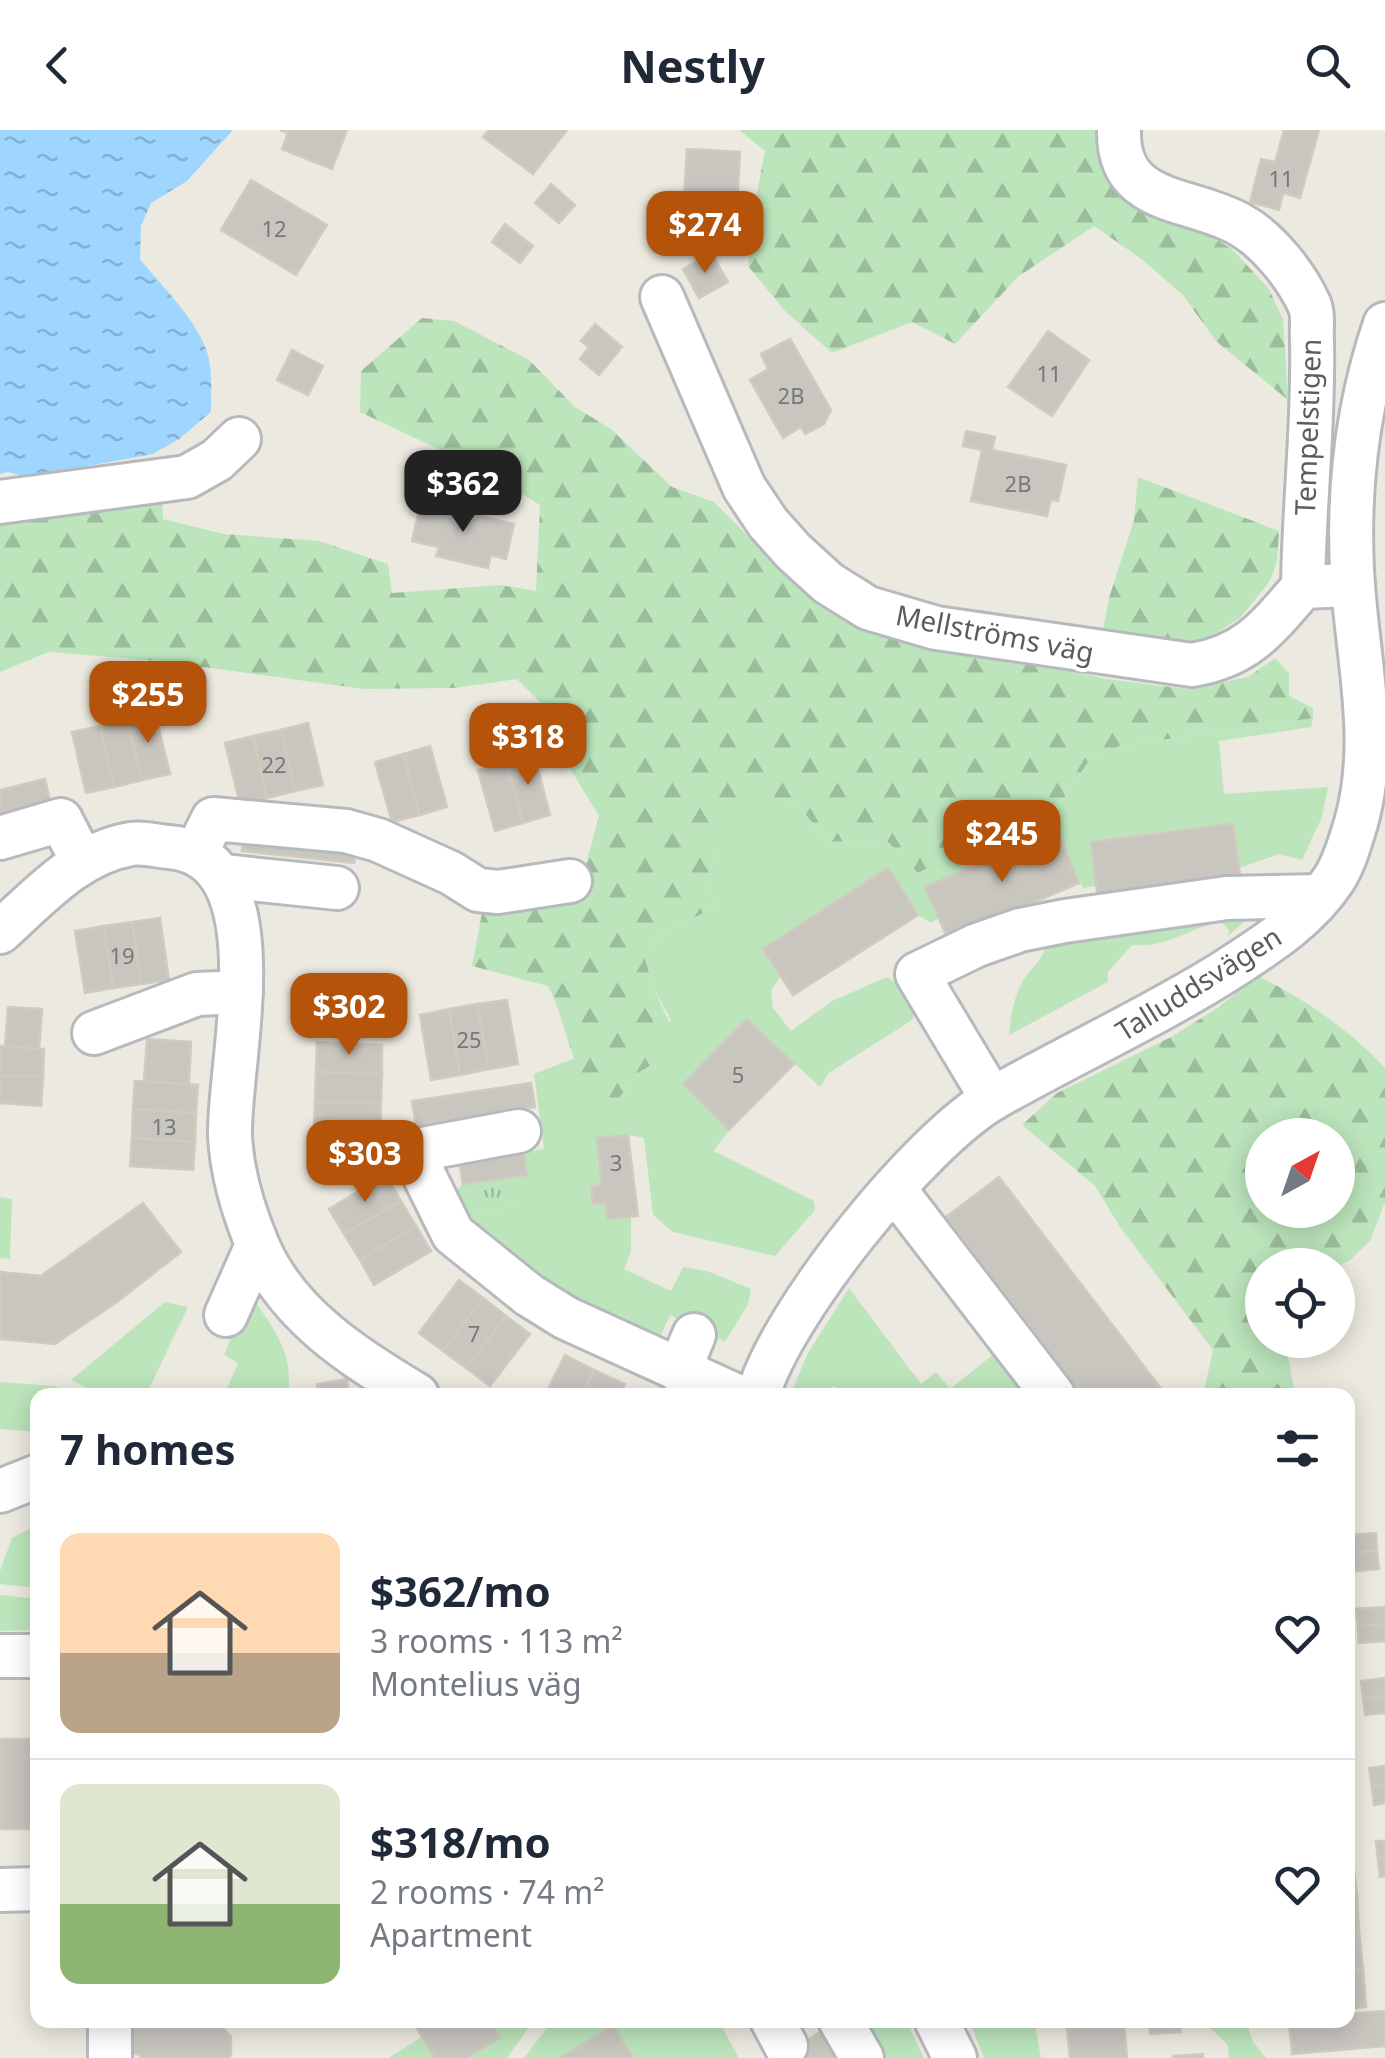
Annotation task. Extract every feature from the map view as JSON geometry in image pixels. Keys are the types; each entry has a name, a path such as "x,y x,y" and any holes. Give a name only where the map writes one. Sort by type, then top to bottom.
{"street":[{"name":"Tempelstigen","path":"1119,130 1119,150 1130,176 1154,194 1241,224 1266,244 1311,306 1313,375 1303,587"},
{"name":"Mellströms väg","path":"662,297 744,487 793,552 828,582 868,608 936,628 1192,665 1221,660 1247,646 1303,587"},
{"name":"Talluddsvägen","path":"761,1388 775,1350 833,1262 949,1132 992,1100 1189,994 1284,933 1335,877 1374,797 1368,765 1368,702 1353,585 1355,450 1371,369 1385,324"},
{"path":"0,502 188,476 217,460 239,439"},
{"path":"1303,587 1353,585"},
{"path":"209,865 214,819 346,831 378,840 451,873 478,890 498,892 570,881"},
{"path":"0,838 60,820 82,861"},
{"path":"0,932 82,861 133,844 187,848 209,865 233,896 242,962 230,1141 234,1168 258,1245 271,1272 302,1311 337,1342 406,1388"},
{"path":"209,865 337,888"},
{"path":"992,1100 917,974 1020,930 1065,921 1228,898 1321,896"},
{"path":"94,1033 197,994 241,992"},
{"path":"518,1131 412,1151 453,1234 566,1318 720,1388"},
{"path":"895,1190 1049,1388"},
{"path":"226,1315 258,1245"},
{"path":"0,1490 30,1479"},
{"path":"0,1656 30,1656"},
{"path":"0,1890 30,1889"},
{"path":"110,2028 110,2058"},
{"path":"845,2028 862,2058"},
{"path":"940,2028 955,2058"}],"green space":[{"path":"739,130 1096,130 1096,147 1109,174 1232,249 1269,289 1283,319 1288,400 1216,341 1182,294 1094,226 1019,276 955,344 912,322 832,353 785,311 748,266 750,228 765,151"},
{"path":"422,318 454,321 529,360 575,407 611,429 672,487 714,502 807,595 884,628 1106,679 1187,689 1248,677 1275,658 1289,673 1289,696 1313,708 1313,718 1120,746 1092,756 1054,813 979,839 918,873 886,840 828,842 799,806 757,801 725,837 713,860 714,908 666,931 644,955 653,987 672,1028 651,1065 616,1101 594,1089 582,1074 548,986 472,966 484,902 583,875 599,816 568,765 553,715 517,679 455,688 364,689 159,661 49,652 0,672 0,510 162,490 163,519 224,534 319,541 388,564 392,593 500,585 536,591 540,505 483,470 360,412 361,371"},
{"path":"1138,477 1279,531 1277,561 1270,581 1240,618 1206,640 1160,645 1102,635 1109,598 1134,520"},
{"path":"1313,718 1311,727 1219,741 1224,794 1328,787 1322,817 1302,860 1279,854 1239,868 1233,824 1091,843 1096,886 1083,888 1056,830 925,886 938,918 931,923 918,915 887,868 764,949 781,976 771,990 773,1008 791,1031 832,1001 887,977 900,986 915,1013 912,1020 829,1073 820,1087 747,1019 683,1084 729,1130 714,1151 814,1201 815,1210 775,1256 673,1232 653,1215 644,1138 597,1138 608,1219 631,1216 631,1252 624,1269 671,1291 683,1267 707,1271 751,1289 748,1304 725,1342 670,1315 656,1346 577,1306 465,1218 530,1197 523,1152 544,1149 534,1074 575,1058 578,1066 616,1101 641,1071 671,1020 653,987 644,955 666,931 714,908 713,860 725,837 757,800 799,806 828,842 886,840 918,872 979,839 1054,813 1092,756 1120,746"},
{"path":"1251,916 1228,936 1229,930 1221,922 1157,944 1132,945 1108,972 1108,982 1009,1035 1017,994 1041,958 1047,941"},
{"path":"1258,976 1326,1016 1385,1068 1385,1202 1370,1241 1355,1255 1355,1248 1245,1248 1245,1358 1288,1358 1294,1388 1205,1388 1213,1350 1120,1227 1095,1186 1022,1125 1057,1093 1171,1037"},
{"path":"527,1175 531,1197 465,1218 454,1192 463,1184"},
{"path":"0,1197 12,1199 10,1259 0,1258"},
{"path":"849,1288 921,1384 936,1372 949,1388 793,1388 808,1353"},
{"path":"253,1298 285,1354 288,1388 227,1388 238,1363 224,1355 238,1320"},
{"path":"165,1302 188,1307 149,1388 88,1388 71,1380"},
{"path":"1005,1345 1039,1388 951,1388"},
{"path":"0,1382 59,1388 30,1388 30,1431 0,1429"},
{"path":"30,1529 30,1587 0,1584 0,1571 12,1538"},
{"path":"0,1595 30,1598 30,1630 0,1631"},
{"path":"494,2028 528,2028 507,2058 466,2058 500,2038"},
{"path":"547,2028 610,2028 560,2058 524,2058"},
{"path":"614,2028 722,2028 739,2058 633,2058"},
{"path":"910,2028 924,2058 884,2058 869,2031"},
{"path":"972,2028 1035,2028 1041,2058 984,2058"},
{"path":"1210,2028 1249,2028 1253,2042 1266,2058 1229,2058 1228,2045"},
{"path":"422,2037 435,2058 388,2058"}],"water":[{"path":"0,130 233,130 187,181 151,203 141,226 140,259 193,325 206,349 211,380 211,412 179,439 153,454 28,477 0,474"}],"building":[{"path":"280,130 347,130 332,169 282,149 288,133"},
{"path":"489,130 567,130 533,174 483,137"},
{"path":"1284,130 1319,130 1300,198 1283,193 1279,210 1250,202 1261,159 1275,162"},
{"path":"687,149 740,152 736,220 683,217"},
{"path":"251,180 327,225 296,275 221,230"},
{"path":"551,184 575,205 559,223 535,203"},
{"path":"505,224 533,246 520,263 492,242"},
{"path":"711,253 728,282 699,298 683,269"},
{"path":"595,324 622,347 599,375 580,359 589,347 581,341"},
{"path":"1048,331 1089,360 1052,416 1008,387"},
{"path":"790,339 831,410 824,424 805,434 801,427 783,438 750,380 768,369 761,354"},
{"path":"292,350 323,366 308,395 277,380"},
{"path":"966,431 995,437 992,450 1066,465 1058,501 1051,500 1047,516 971,501 982,450 963,446"},
{"path":"421,502 514,524 506,559 491,555 488,568 436,556 439,547 412,541"},
{"path":"155,713 170,774 142,780 127,719"},
{"path":"127,719 142,780 114,787 100,726"},
{"path":"308,723 323,785 295,791 281,730"},
{"path":"100,726 114,787 86,793 72,732"},
{"path":"281,730 295,791 267,798 253,736"},
{"path":"253,736 267,798 240,804 225,743"},
{"path":"430,746 447,807 420,815 403,754"},
{"path":"403,754 420,815 392,822 375,762"},
{"path":"534,754 550,815 523,823 506,762"},
{"path":"506,762 523,823 495,831 478,770"},
{"path":"45,779 51,805 0,817 0,790"},
{"path":"1233,824 1241,883 1098,901 1091,842"},
{"path":"244,828 357,840 354,863 242,851"},
{"path":"1057,830 1079,883 948,939 925,887"},
{"path":"888,868 918,915 793,995 763,949"},
{"path":"160,918 169,980 141,984 132,922"},
{"path":"132,922 141,984 113,988 104,926"},
{"path":"104,926 113,988 85,993 75,931"},
{"path":"507,1000 518,1064 489,1069 477,1004"},
{"path":"477,1004 489,1069 460,1075 449,1009"},
{"path":"8,1007 42,1009 39,1049 5,1047"},
{"path":"449,1009 460,1075 431,1080 420,1015"},
{"path":"747,1019 794,1064 729,1130 683,1084"},
{"path":"147,1039 191,1042 189,1084 144,1082"},
{"path":"317,1042 382,1045 382,1074 316,1072"},
{"path":"0,1046 44,1049 43,1077 0,1075"},
{"path":"316,1072 382,1074 381,1103 315,1102"},
{"path":"0,1075 43,1077 41,1106 0,1103"},
{"path":"135,1081 198,1085 196,1113 133,1109"},
{"path":"531,1083 535,1107 416,1125 412,1101"},
{"path":"315,1102 381,1103 380,1133 314,1131"},
{"path":"133,1109 196,1113 195,1142 132,1138"},
{"path":"628,1135 638,1216 608,1219 606,1203 593,1204 591,1187 602,1185 597,1138"},
{"path":"132,1138 195,1142 193,1170 130,1166"},
{"path":"523,1152 527,1175 463,1184 459,1161"},
{"path":"386,1175 401,1201 344,1234 329,1209"},
{"path":"999,1177 1161,1388 1077,1388 946,1217"},
{"path":"401,1201 416,1226 360,1260 344,1234"},
{"path":"143,1203 181,1252 55,1344 0,1339 0,1272 41,1276"},
{"path":"416,1226 431,1251 374,1285 360,1260"},
{"path":"459,1280 483,1298 443,1351 419,1333"},
{"path":"483,1298 506,1316 466,1368 443,1351"},
{"path":"506,1316 530,1334 490,1386 466,1368"},
{"path":"565,1355 594,1370 585,1388 548,1388"},
{"path":"594,1370 625,1384 623,1388 585,1388"},
{"path":"347,1379 348,1388 318,1388 317,1384"},
{"path":"1376,1533 1377,1551 1355,1553 1355,1534"},
{"path":"1377,1551 1379,1569 1355,1571 1355,1553"},
{"path":"1385,1607 1385,1624 1358,1626 1356,1609"},
{"path":"1385,1624 1385,1641 1359,1643 1358,1626"},
{"path":"1385,1678 1385,1696 1363,1698 1361,1681"},
{"path":"1385,1696 1385,1713 1365,1715 1363,1698"},
{"path":"0,1739 30,1739 30,1829 0,1829"},
{"path":"1385,1766 1385,1785 1372,1787 1369,1768"},
{"path":"1385,1785 1385,1803 1374,1805 1372,1787"},
{"path":"1376,1841 1385,1841 1385,1858 1378,1859"},
{"path":"1385,1858 1385,1876 1380,1877 1378,1859"},
{"path":"1355,1896 1357,1896 1359,1932 1355,1932"},
{"path":"1355,1932 1359,1932 1363,1969 1355,1970"},
{"path":"1363,1969 1366,2007 1355,2008 1355,1970"},
{"path":"1385,2011 1385,2046 1292,2054 1290,2028 1355,2028 1355,2013"},
{"path":"128,2028 222,2028 231,2036 228,2058 142,2058 127,2053"},
{"path":"417,2028 494,2028 500,2038 466,2058 435,2058"},
{"path":"608,2028 615,2028 633,2058 560,2058"},
{"path":"827,2028 844,2058 779,2058 787,2052"},
{"path":"1124,2028 1127,2058 1070,2058 1067,2029"},
{"path":"1150,2028 1180,2028 1181,2032 1150,2034"},
{"path":"1203,2054 1203,2058 1173,2058 1173,2056"}]}
